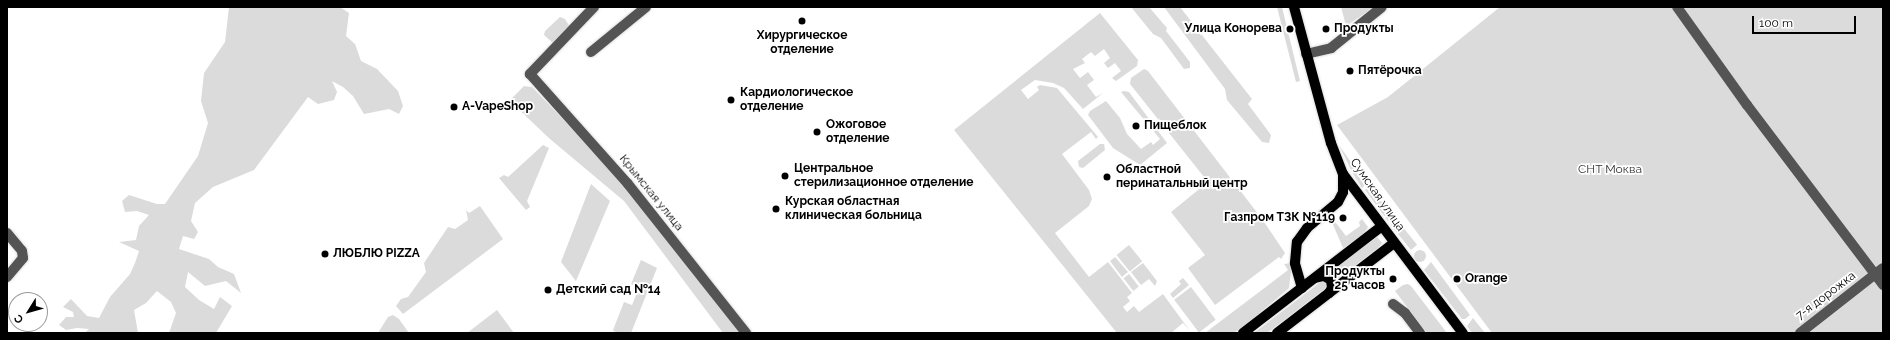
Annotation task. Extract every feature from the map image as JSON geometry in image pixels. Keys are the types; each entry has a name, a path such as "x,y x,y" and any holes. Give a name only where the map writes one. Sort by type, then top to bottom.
{"main road":[{"name":"Сумская улица","path":"1294,7 1331,143 1344,174 1394,243 1463,333"},
{"path":"1302,288 1295,263 1297,242 1307,228 1338,202 1343,192 1344,174"},
{"path":"1243,333 1382,226"},
{"path":"1281,332 1394,243"},
{"path":"1315,278 1324,276 1331,280 1332,288 1329,293"}],"street":[{"name":"Крымская улица","path":"594,7 530,74 628,184 746,333"},
{"path":"591,52 646,7"},
{"path":"1306,54 1331,48 1382,7"},
{"path":"1677,7 1747,105 1883,285"},
{"path":"7,233 22,251 22,258 7,276"},
{"name":"7-я дорожка","path":"1800,333 1876,274"},
{"path":"1393,304 1405,313 1420,333"}],"green space":[{"path":"229,7 340,7 349,13 346,36 355,44 361,61 377,69 398,91 403,106 399,114 389,109 364,114 353,96 343,87 332,81 337,92 334,100 318,104 308,97 254,170 213,187 195,203 191,221 198,232 194,239 183,236 179,249 209,259 218,267 234,274 241,293 226,281 205,286 188,272 185,287 199,300 214,309 220,297 232,306 216,333 169,333 176,313 171,302 157,291 146,303 134,310 138,333 85,333 89,329 77,328 66,330 59,325 66,317 74,317 73,312 63,307 71,299 87,316 99,318 110,297 130,274 135,263 139,251 119,242 136,240 139,226 149,215 137,211 125,212 122,201 129,195 157,204 165,204 198,156 208,123 201,101 204,73 225,42"},
{"path":"1131,7 1149,7 1167,28 1166,31 1190,62 1190,68 1184,69 1161,38 1153,34"},
{"path":"1164,7 1180,7 1252,99 1248,104 1271,135 1269,143 1262,142 1227,100 1225,89"},
{"path":"1277,7 1282,7 1300,81 1296,82"},
{"path":"1341,7 1374,7 1346,26"},
{"name":"СНТ Моква","path":"1500,7 1883,7 1883,333 1492,333 1337,125 1388,97"},
{"path":"1100,13 1138,60 1137,66 1116,81 1112,78 1121,71 1115,63 1108,68 1104,63 1110,58 1104,49 1095,56 1091,52 1082,59 1085,63 1073,69 1080,78 1088,72 1094,80 1087,85 1096,97 1103,93 1083,109 1064,88 1053,83 1035,80 1021,90 1028,99 1039,90 1037,87 1040,85 1057,88 1098,137 1096,139 1091,132 1062,154 1089,190 1092,199 1089,206 1055,233 1089,277 1108,262 1132,293 1127,297 1130,301 1123,307 1127,312 1134,306 1139,312 1163,294 1190,331 1183,323 1171,333 1117,333 954,130"},
{"path":"560,17 565,19 570,27 553,43 544,35 545,31"},
{"path":"1144,69 1148,71 1262,219 1285,253 1281,259 1279,257 1215,305 1188,268 1205,255 1171,212 1208,182 1130,84 1131,78"},
{"path":"524,86 532,87 608,166 742,333 723,333 624,201 550,139 514,105 512,98"},
{"path":"1121,92 1129,92 1167,143 1140,165 1113,148 1088,115 1090,111 1106,101 1120,118 1127,134 1141,149 1151,142 1153,145 1160,139"},
{"path":"1100,144 1104,144 1105,150 1083,168 1079,167 1078,161"},
{"path":"543,145 549,148 527,201 530,207 526,210 499,178 504,175 508,177"},
{"path":"1339,145 1366,184 1362,188 1353,174"},
{"path":"591,184 610,201 576,281 561,262"},
{"path":"1369,187 1394,216 1388,221 1365,190"},
{"path":"480,206 503,239 403,314 396,306 401,299 408,297 426,272 424,263 448,227 455,229 468,220 466,210 469,213"},
{"path":"1333,219 1346,236 1360,226 1359,222 1362,219 1368,227 1363,235 1343,248 1331,220"},
{"path":"1397,220 1417,245 1411,250 1391,225"},
{"path":"1377,237 1382,243 1378,248 1336,280 1334,273 1329,272"},
{"path":"1129,245 1142,261 1130,271 1117,255"},
{"path":"1418,250 1422,250 1426,256 1422,262 1418,262 1414,258 1414,254"},
{"path":"1115,257 1128,272 1122,277 1110,261"},
{"path":"641,260 657,268 631,333 616,333 613,330 624,302 632,305 639,288 631,284"},
{"path":"1431,262 1470,315 1465,319 1462,319 1424,270"},
{"path":"1143,263 1157,281 1155,286 1149,279 1141,285 1131,272"},
{"path":"1292,263 1289,288 1242,328 1233,333 1205,333 1288,270 1284,264"},
{"path":"1129,274 1139,287 1133,291 1123,278"},
{"path":"1183,278 1189,285 1173,298 1170,294 1181,284 1179,281"},
{"path":"1322,281 1326,282 1326,288 1267,333 1254,333"},
{"path":"1408,284 1447,333 1427,333 1395,291 1403,285"},
{"path":"1191,287 1216,320 1199,332 1174,300"},
{"path":"497,310 514,333 467,333"},
{"path":"393,315 399,319 409,333 378,333 388,317"},
{"path":"1473,318 1485,333 1472,333 1467,326"}],"place":[{"name":"Хирургическое отделение","path":"802,21"},
{"name":"Улица Конорева","path":"1290,29"},
{"name":"Продукты","path":"1326,29"},
{"name":"Пятёрочка","path":"1350,71"},
{"name":"Кардиологическое отделение","path":"731,100"},
{"name":"A-VapeShop","path":"454,107"},
{"name":"Пищеблок","path":"1136,126"},
{"name":"Ожоговое отделение","path":"817,132"},
{"name":"Центральное стерилизационное отделение","path":"785,176"},
{"name":"Областной перинатальный центр","path":"1107,177"},
{"name":"Курская областная клиническая больница","path":"776,209"},
{"name":"Газпром ТЗК №119","path":"1343,218"},
{"name":"ЛЮБЛЮ PIZZA","path":"325,254"},
{"name":"Продукты 25 часов","path":"1393,279"},
{"name":"Orange","path":"1457,279"},
{"name":"Детский сад №14","path":"548,290"}]}
